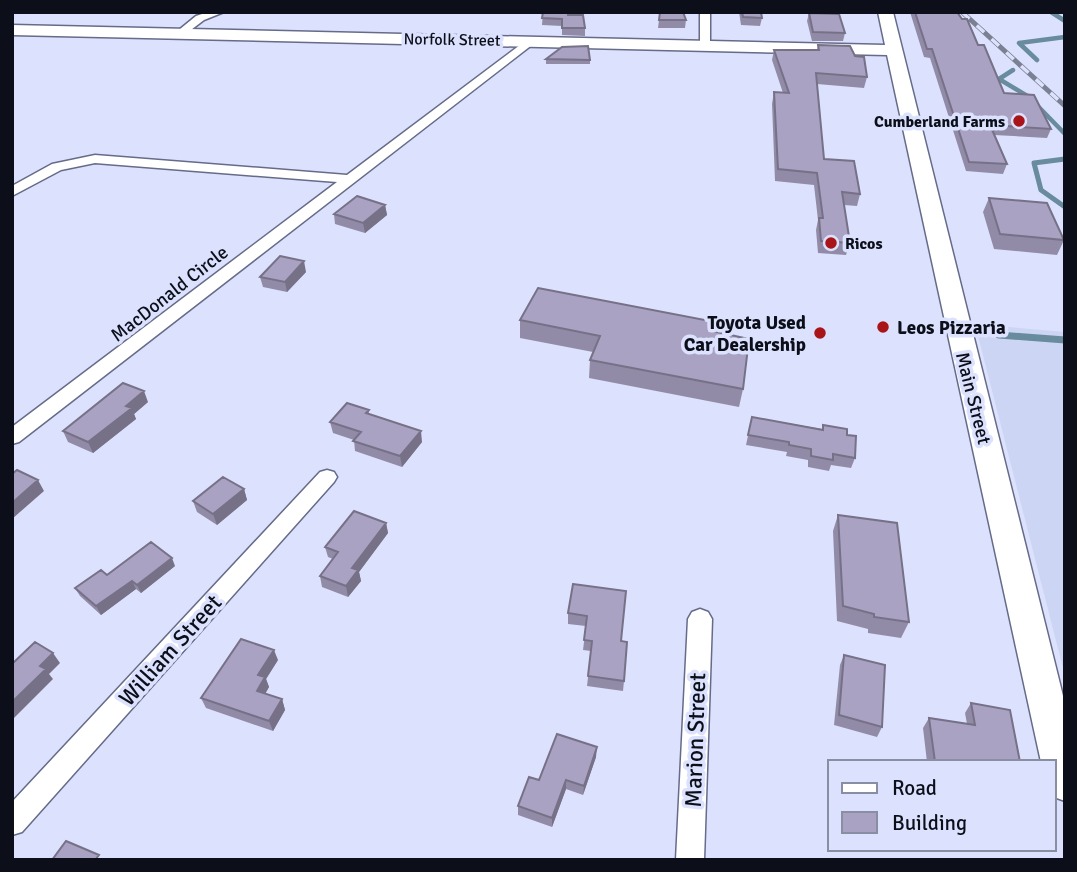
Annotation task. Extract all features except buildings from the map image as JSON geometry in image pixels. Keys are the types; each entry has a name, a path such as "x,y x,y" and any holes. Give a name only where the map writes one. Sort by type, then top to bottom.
{"main road":[{"name":"Main Street","path":"885,12 1065,783"},
{"name":"Norfolk Street","path":"12,30 892,50"}],"street":[{"path":"179,34 190,24 219,12"},
{"path":"705,12 705,44"},
{"name":"MacDonald Circle","path":"12,437 170,320 348,179 533,41"},
{"path":"12,192 57,167 95,159 348,179"},
{"name":"William Street","path":"12,822 327,477"},
{"name":"Marion Street","path":"690,860 700,620"}],"shaded area":[{"path":"975,324 1065,332 1065,676"}],"waterway":[{"path":"1051,12 1065,21"},
{"path":"1037,60 1019,43 1065,37"},
{"path":"1013,70 999,79 1029,97 1065,134"},
{"path":"1065,159 1034,163 1041,190 1065,207"},
{"path":"999,335 1065,340"}],"railway":[{"path":"962,12 1065,106"}],"place":[{"name":"Cumberland Farms","path":"1019,121"},
{"name":"Ricos","path":"831,243"},
{"name":"Leos Pizzaria","path":"883,327"},
{"name":"Toyota Used Car Dealership","path":"820,333"}]}
